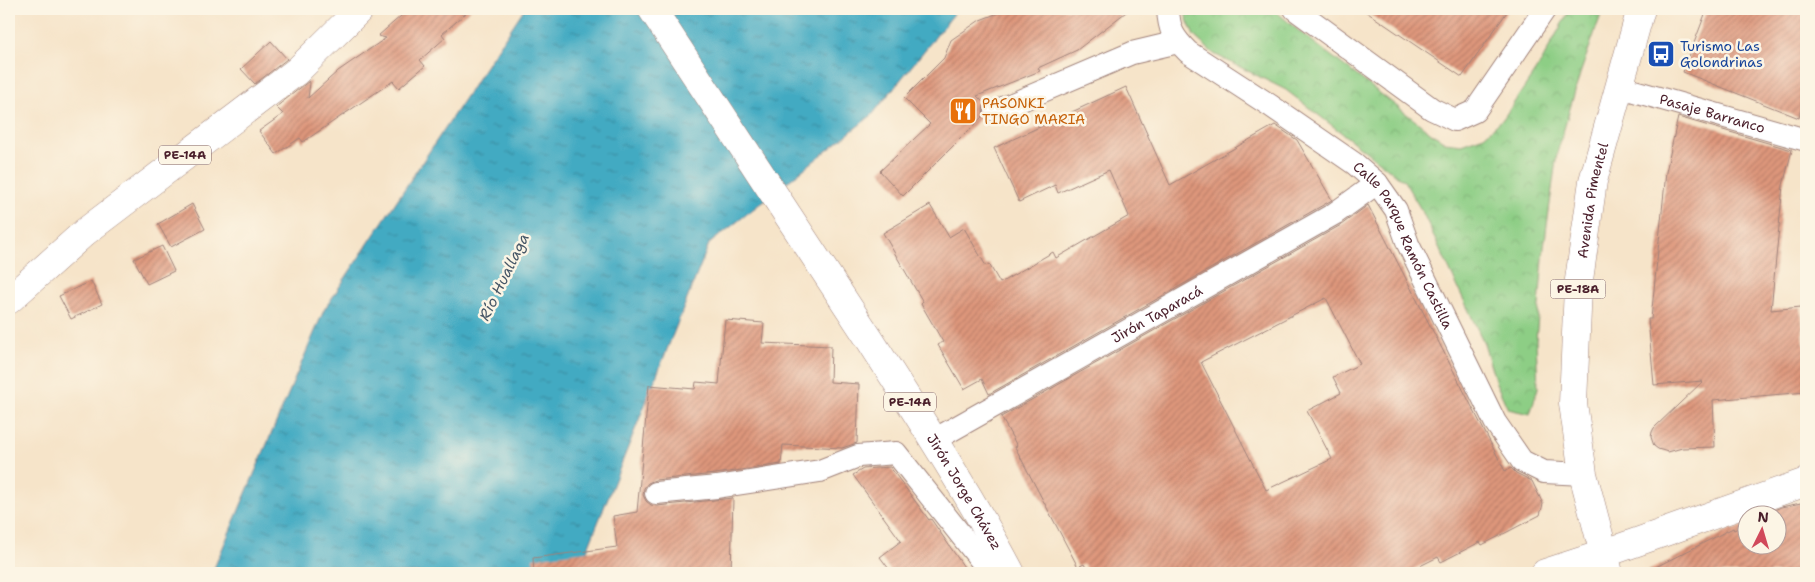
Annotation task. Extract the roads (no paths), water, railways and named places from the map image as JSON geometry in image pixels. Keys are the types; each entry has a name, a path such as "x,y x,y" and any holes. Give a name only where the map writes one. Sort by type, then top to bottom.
{"main road":[{"name":"PE-14A","path":"9,300 85,232 297,71 360,9"},
{"name":"Jirón Jorge Chávez","path":"652,9 802,234 934,440 989,531 1011,573"},
{"name":"Avenida Pimentel","path":"1606,564 1583,474 1573,403 1578,287 1593,181 1641,9"},
{"path":"1545,573 1606,564 1806,482"}],"street":[{"path":"996,111 1132,53 1178,42 1169,26 1168,9"},
{"path":"1295,9 1432,109 1455,120 1475,111 1545,9"},
{"name":"Calle Parque Ramón Castilla","path":"1178,42 1188,52 1271,106 1378,182 1396,210 1408,244 1500,430 1522,461 1544,472 1583,474"},
{"name":"Pasaje Barranco","path":"1620,87 1806,140"},
{"name":"Jirón Taparacá","path":"934,440 1334,214 1378,182"},
{"path":"656,493 717,487 820,471 858,456 896,453 991,573"}],"water":[{"name":"Río Huallaga","path":"524,9 958,9 872,115 709,244 578,573 212,573 324,310"}],"place":[{"name":"Turismo Las Golondrinas","path":"1661,54"},
{"name":"PASONKI TINGO MARIA","path":"963,111"}]}
